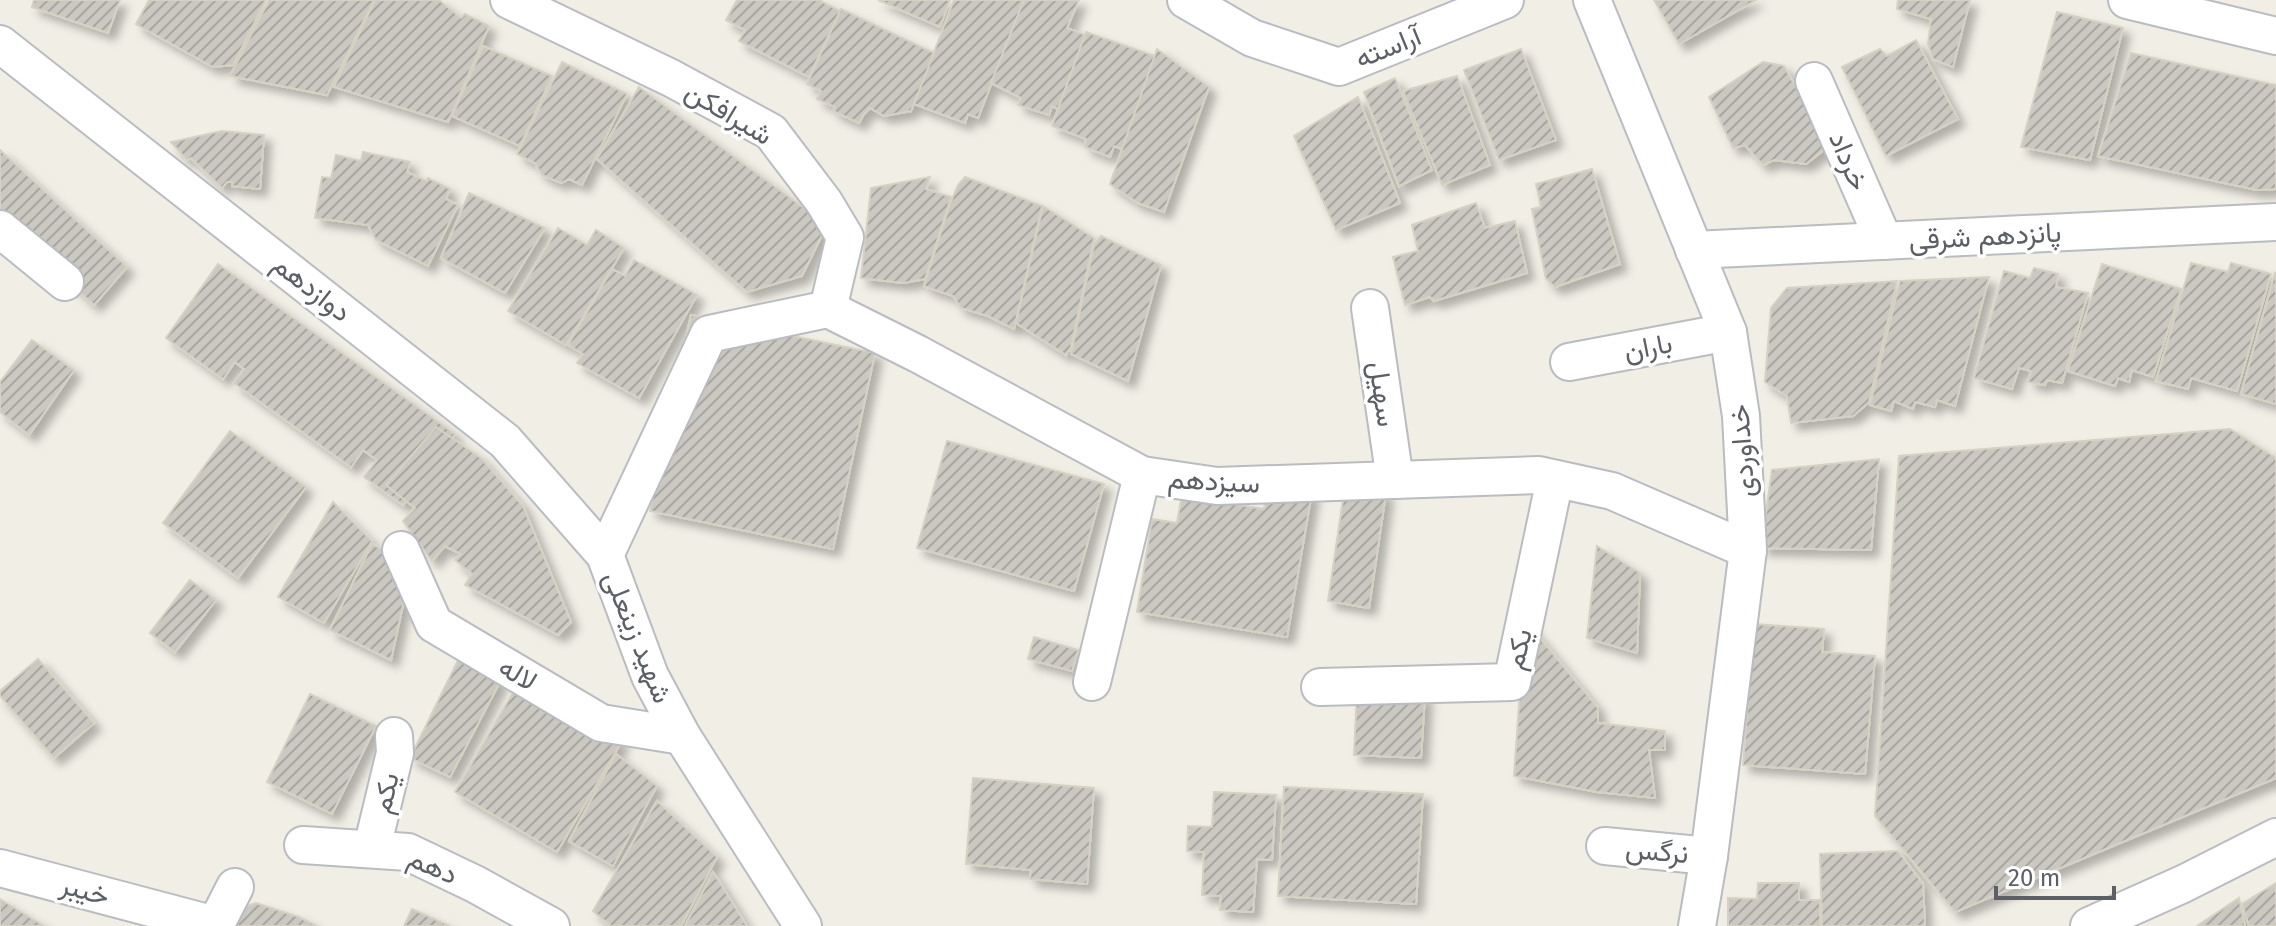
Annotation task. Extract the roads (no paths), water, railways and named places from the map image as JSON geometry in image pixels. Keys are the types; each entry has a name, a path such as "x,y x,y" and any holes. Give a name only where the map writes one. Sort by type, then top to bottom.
{"street":[{"name":"شیرافکن","path":"509,0 671,78 771,132 824,202 845,237 828,309"},
{"name":"آراسته","path":"1200,4 1252,38 1339,67 1505,0"},
{"name":"خداوردی","path":"1592,0 1728,332 1741,416 1748,550 1709,856 1697,926"},
{"path":"2127,0 2276,36"},
{"name":"دوازدهم","path":"0,44 505,441 605,555"},
{"name":"خرداد","path":"1814,81 1884,241"},
{"name":"پانزدهم شرقی","path":"1694,250 2276,222"},
{"path":"0,229 65,282"},
{"name":"سهیل","path":"1370,308 1395,480"},
{"name":"شهید زینعلی","path":"803,926 682,736 650,676 605,555 709,334 828,309"},
{"name":"سیزدهم","path":"828,309 1142,475 1217,486 1539,475 1612,491 1748,550"},
{"name":"باران","path":"1569,362 1728,332"},
{"path":"1092,682 1142,475"},
{"name":"یکم","path":"1320,687 1512,682 1555,479"},
{"name":"لاله","path":"401,550 434,624 601,723 682,736"},
{"name":"یکم","path":"372,848 395,753 394,736"},
{"path":"2089,926 2183,884 2276,837"},
{"name":"دهم","path":"303,845 408,852 551,926"},
{"name":"نرگس","path":"1605,846 1709,856"},
{"name":"خیبر","path":"0,868 215,926"},
{"path":"215,926 235,887"}]}
